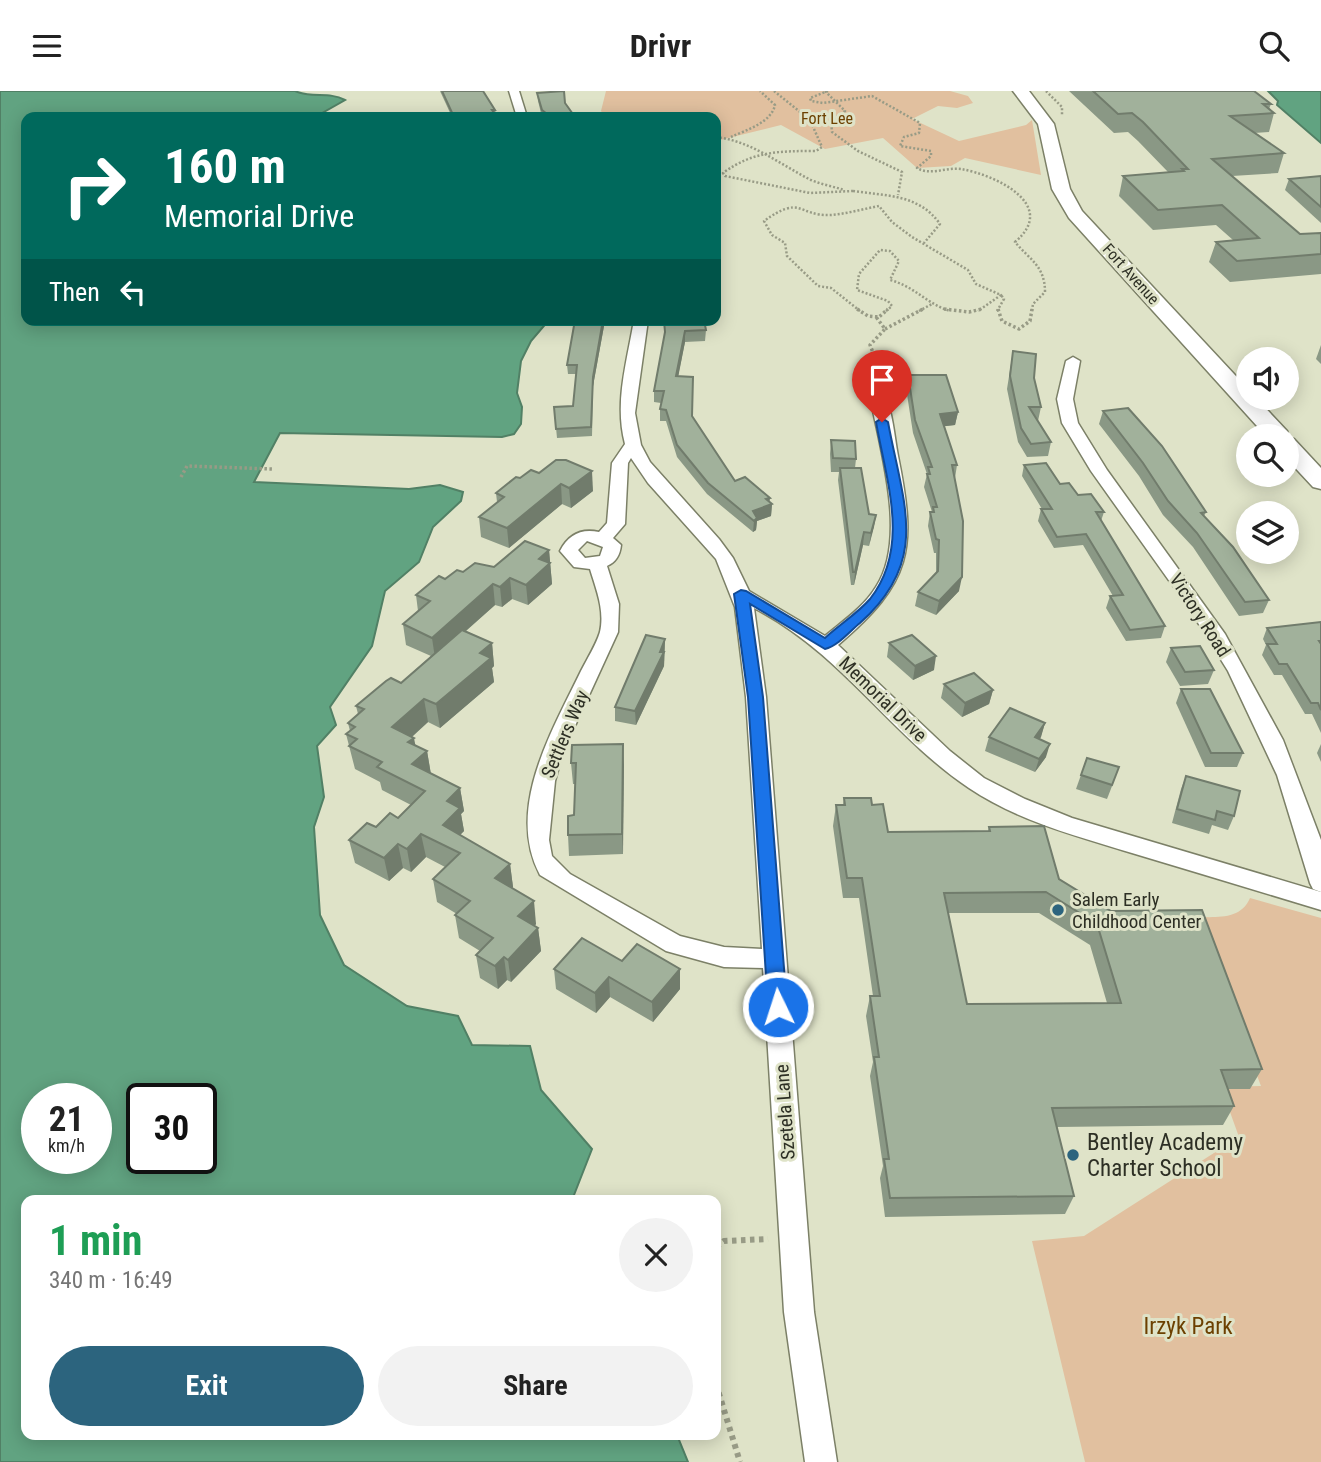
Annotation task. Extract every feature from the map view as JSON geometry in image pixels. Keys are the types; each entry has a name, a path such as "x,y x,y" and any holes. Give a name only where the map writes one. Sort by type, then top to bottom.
{"street":[{"path":"514,91 520,112"},
{"name":"Fort Avenue","path":"1021,91 1046,124 1061,189 1075,214 1268,424"},
{"path":"639,326 628,411 633,444 653,477 713,542 730,568 741,594"},
{"name":"Victory Road","path":"1073,361 1065,399 1070,423 1224,650 1292,789 1321,883"},
{"path":"825,645 874,602 896,566 900,524 878,396"},
{"path":"602,539 616,524 620,463 633,444"},
{"path":"1299,458 1321,482"},
{"path":"592,535 602,539 612,545 613,551 611,557 597,564 580,563 569,551 572,543 582,536 592,535"},
{"name":"Settlers Way","path":"597,564 610,604 609,632 547,766 538,839 541,856 548,869 562,880 674,944 724,957 774,960"},
{"name":"Memorial Drive","path":"741,594 791,621 825,645 943,756 977,783 1017,805 1065,824 1321,901"},
{"name":"Szetela Lane","path":"741,594 756,697 794,1238 807,1373 821,1462"}],"path":[{"path":"721,137 739,135 760,124 774,111 775,105 760,91"},
{"path":"774,91 801,108 815,126 822,147 816,151 757,152 742,158 723,173 733,179 755,180 810,193 853,191 898,195 915,201 939,221 938,228 923,240 924,243"},
{"path":"885,329 876,317 859,310 831,288 818,286 787,256 785,243 772,235 764,222 782,208 793,207 828,215 879,207 892,222 968,270 976,285 1001,295 1004,299 997,310 998,317 1008,326 1019,329 1031,321 1033,304 1045,292 1045,275 1034,258 1015,242 1026,236 1033,225 1034,212 1026,201 1008,188 962,169 922,171 917,168 931,156 932,151 900,146 904,137 919,133 920,123 880,98 837,100 823,103 811,101 810,98 826,91 837,100 845,111 831,121 832,132 858,151 902,172 898,195"},
{"path":"721,138 779,160 809,179 853,191"},
{"path":"876,317 887,313 892,306 888,301 857,290 857,284 859,274 880,250 890,251 899,261 890,280 916,289 932,304 976,313 988,308 1001,295"},
{"path":"878,396 869,371 876,360 870,345 885,329 932,304"},
{"path":"181,477 187,466 272,469"},
{"path":"721,1243 794,1238"},
{"path":"721,1400 740,1462"}],"green space":[{"name":"Fort Lee","path":"606,91 950,91 968,96 973,103 957,108 938,106 912,119 959,141 1026,125 1032,120 1041,175 965,158 951,166 917,168 883,138 825,149 781,125 721,140 721,112 601,111"},
{"name":"Irzyk Park","path":"1250,898 1321,918 1321,1462 1085,1462 1032,1241 1084,1236 1239,1137 1221,1087 1261,1086 1196,917 1234,914 1246,905"}],"shaded area":[{"path":"0,91 295,91 345,100 324,112 21,112 21,326 544,326 531,341 521,361 517,393 522,407 521,424 514,434 502,437 280,433 254,482 409,489 440,485 463,492 461,501 433,527 419,562 385,591 372,646 330,707 336,725 317,746 324,797 314,827 320,915 344,965 407,1006 458,1016 472,1045 530,1046 541,1090 592,1149 574,1195 21,1195 21,1440 679,1440 688,1462 0,1462"},
{"path":"1268,91 1321,91 1321,143 1277,105 1278,101"}],"building":[{"path":"442,91 483,91 495,110 492,110 493,112 452,112"},
{"path":"564,91 565,103 571,112 545,112 537,93"},
{"path":"1093,91 1254,91 1271,104 1263,104 1274,113 1230,116 1284,153 1212,159 1300,234 1321,233 1321,254 1237,261 1216,242 1259,238 1222,205 1158,210 1123,176 1188,169 1143,122 1132,113 1118,114"},
{"path":"1321,176 1321,207 1289,179"},
{"path":"574,326 602,326 593,377 591,427 556,429 554,407 573,406 577,365 567,365"},
{"path":"664,326 705,326 706,330 685,331 676,376 693,377 692,416 735,481 745,477 770,498 766,499 772,504 753,511 757,518 754,521 708,483 677,445 666,410 660,409 664,391 654,391"},
{"path":"1013,351 1036,354 1034,378 1041,407 1029,407 1051,442 1031,444 1021,428 1010,376"},
{"path":"908,375 946,375 958,412 940,414 957,465 952,465 963,521 962,577 939,601 918,592 938,571 939,540 936,539 930,512 934,512 933,507 937,507 927,474 930,474 928,467 932,467 915,420"},
{"path":"1128,408 1162,446 1206,512 1201,513 1236,551 1236,564 1245,564 1269,600 1245,602 1197,533 1168,501 1103,411"},
{"path":"831,440 855,441 856,459 833,458"},
{"path":"556,460 566,460 592,471 569,488 561,484 507,528 479,517 504,497 496,493 516,477 520,478 531,470 539,473"},
{"path":"1046,463 1060,484 1069,483 1078,495 1091,494 1104,512 1096,512 1165,626 1130,630 1110,596 1123,595 1086,534 1057,537 1041,509 1052,509 1024,465"},
{"path":"840,468 861,468 869,514 876,515 871,533 864,532 855,572 853,572"},
{"path":"525,541 549,550 539,559 550,563 526,585 510,578 500,587 493,584 432,638 403,624 430,601 416,595 439,576 445,579 457,570 463,572 475,563 494,567"},
{"path":"1321,622 1321,710 1318,703 1311,703 1287,664 1279,664 1267,644 1277,644 1267,628"},
{"path":"462,630 492,643 480,653 491,658 436,704 424,699 392,727 414,738 408,742 427,751 412,764 460,788 447,801 460,808 443,825 510,864 495,878 534,901 518,916 538,928 508,960 504,957 495,966 476,955 493,938 455,915 470,901 433,879 460,853 421,834 407,849 398,844 384,858 349,840 367,823 376,827 390,813 398,818 425,791 377,767 382,762 349,746 357,739 346,734 355,727 348,723 364,709 356,706 391,678 401,683"},
{"path":"646,635 665,639 660,652 664,652 635,711 615,707"},
{"path":"912,635 936,656 915,666 889,643"},
{"path":"1200,646 1214,670 1185,672 1171,648"},
{"path":"974,673 993,690 965,703 944,684"},
{"path":"1181,689 1210,689 1243,753 1211,753"},
{"path":"1010,708 1045,723 1035,737 1050,744 1039,759 989,737"},
{"path":"623,744 622,834 568,835 568,816 574,815 576,763 571,763 572,745"},
{"path":"1087,758 1119,767 1112,785 1081,775"},
{"path":"1186,776 1240,791 1234,816 1217,811 1215,820 1177,809"},
{"path":"844,798 871,798 872,805 883,804 888,832 990,831 989,827 1044,826 1059,879 1111,911 1202,910 1262,1069 1221,1070 1234,1106 1052,1108 1074,1196 890,1198 884,1159 889,1159 874,1057 879,1057 870,996 880,996 862,878 847,878 836,805 845,805","holes":["1046,892 1097,924 1121,1003 967,1004 944,893"]},
{"path":"582,938 622,961 637,944 680,969 652,1002 609,977 595,993 554,969"}],"place":[{"name":"Salem Early Childhood Center","path":"1058,910"},
{"name":"Bentley Academy Charter School","path":"1073,1155"}],"route":[{"path":"778,1007 756,697 741,594 774,611 825,645 874,602 887,586 896,566 900,546 900,524 882,422"}]}
